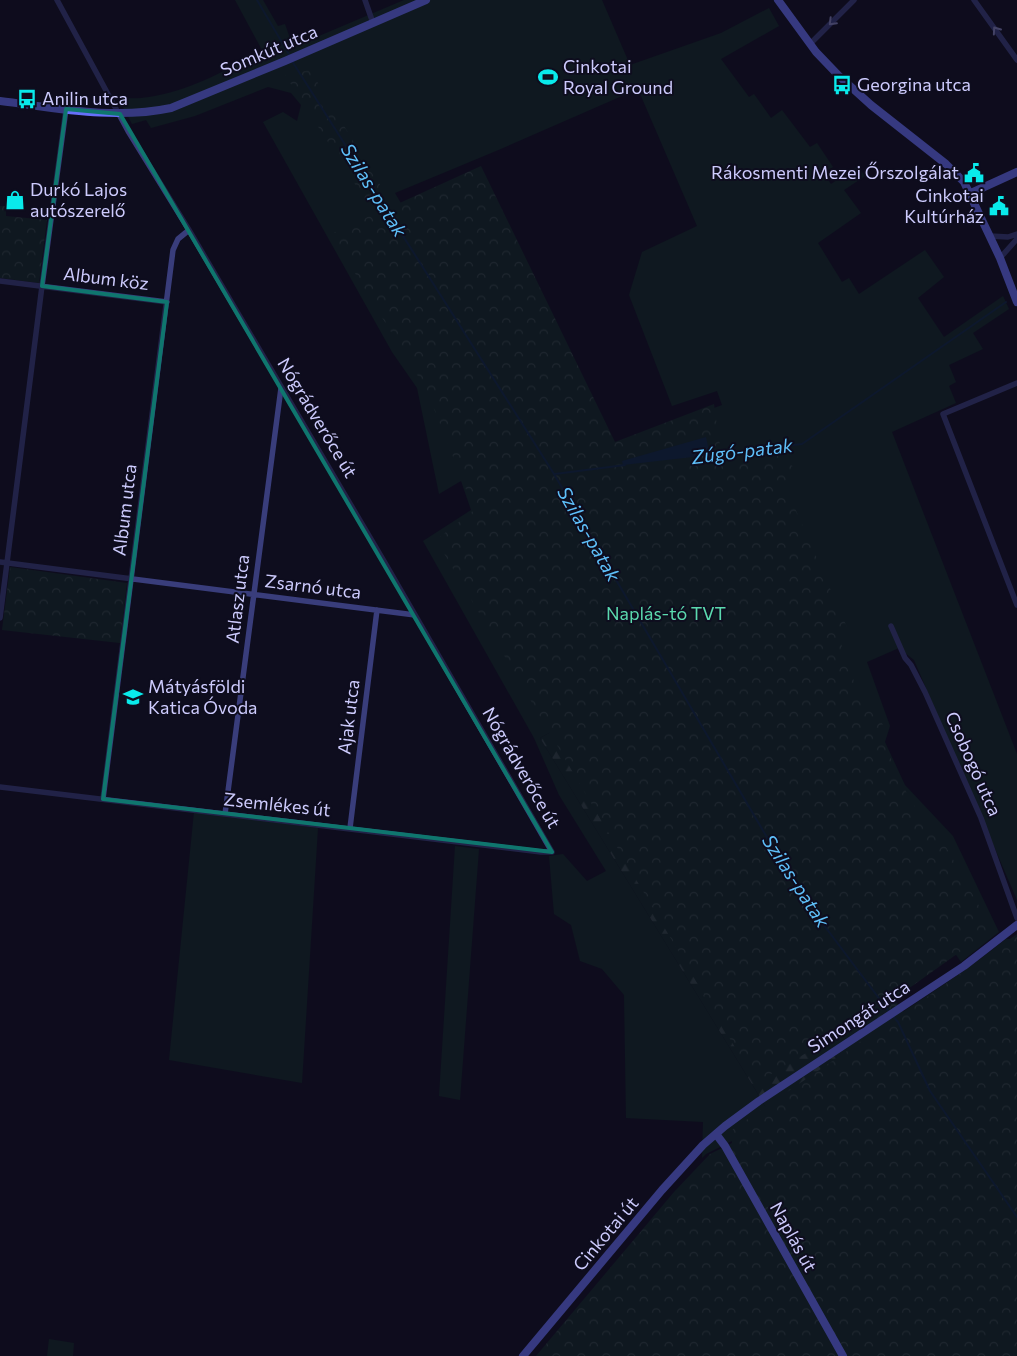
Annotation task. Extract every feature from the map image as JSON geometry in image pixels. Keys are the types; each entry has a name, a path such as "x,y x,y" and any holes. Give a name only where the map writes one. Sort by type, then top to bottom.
{"main road":[{"name":"Somkút utca","path":"0,101 120,114 155,112 171,108 295,57 426,0"},
{"path":"778,0 810,44 839,76 871,105 955,172 964,182 971,193 1000,258 1017,302"},
{"path":"971,193 1017,172"},
{"name":"Simongát utca","path":"716,1134 759,1101 964,966 1017,925"},
{"name":"Cinkotai út","path":"523,1356 662,1190 716,1134"},
{"name":"Naplás út","path":"716,1134 725,1146 843,1356"}],"street":[{"name":"Nógrádverőce út","path":"57,0 130,135 189,230 552,852"},
{"path":"365,0 373,23"},
{"path":"810,44 854,0"},
{"path":"974,0 1017,60"},
{"path":"0,618 3,562 66,109"},
{"name":"Album utca","path":"103,799 175,243 182,234 189,230"},
{"path":"990,236 1008,237 1017,234"},
{"path":"1000,258 1017,239"},
{"name":"Album köz","path":"0,281 167,302"},
{"path":"1017,382 943,414 1017,605"},
{"name":"Atlasz utca","path":"225,814 281,388"},
{"name":"Zsarnó utca","path":"3,562 415,615"},
{"name":"Ajak utca","path":"350,828 377,610"},
{"name":"Csobogó utca","path":"891,626 905,658 911,665 925,692 981,818 1017,918"},
{"name":"Zsemlékes út","path":"0,787 552,852"}],"highlighted area":[{"path":"66,109 120,114 552,852 103,799 167,302 42,286"}],"green space":[{"path":"235,0 263,0 278,26 285,24 293,47 404,0 602,0 630,65 721,33 769,8 779,26 721,59 749,97 754,94 771,118 782,110 810,147 817,143 833,167 823,173 831,184 858,166 865,176 844,190 861,213 818,243 842,282 849,278 859,294 925,250 944,277 918,298 944,337 1003,296 1009,309 973,333 983,349 949,365 956,382 949,386 956,403 892,432 1017,754 1017,900 914,660 899,648 867,662 890,726 885,742 905,785 953,836 999,932 961,962 829,771 798,753 781,643 654,430 722,405 717,391 672,406 629,295 642,252 697,226 638,89 395,193 565,482 773,804 772,830 898,1015 967,969 1006,939 1017,939 1017,1356 994,1356 943,1312 920,1269 862,1211 837,1243 819,1242 753,1128 702,1158 703,1122 626,1118 624,995 602,969 580,961 571,925 554,914 549,856 563,854 587,881 606,871 559,795 534,738 423,541 471,510 461,481 439,494 417,388 392,352 263,122 283,112 297,121 301,105 291,93 268,87 195,116 151,128 146,120 132,124 118,98 145,98 179,90 222,72 262,50","holes":["553,731 608,802 627,849 641,864 655,852 695,894 721,911 795,1026 820,1015 861,1120 844,1142 850,1197 833,1223 755,1089 540,738","888,1026 897,1042 888,1050 894,1067 909,1078 913,1100 911,1115 897,1129 884,1124 870,1109 860,1092 844,1055"]},
{"name":"Naplás-tó TVT","path":"310,70 393,206 481,166 615,442 714,404 722,460 770,451 794,467 784,483 850,634 841,643 862,705 879,713 884,729 882,739 910,800 946,847 992,929 894,999 904,1013 1017,934 1017,1356 536,1356 674,1192 710,1154 732,1143 733,1129 879,1029 871,1014 756,1083 436,540 474,510 427,391 331,234 374,214 285,75"},
{"path":"0,206 6,206 6,216 47,220 39,283 0,278"},
{"path":"10,567 127,583 120,643 2,630"},
{"path":"553,731 820,1015 861,1120 833,1223 755,1089 540,738"},
{"path":"194,812 318,828 302,1083 169,1060"},
{"path":"455,846 479,849 460,1100 439,1096"},
{"path":"49,1339 74,1343 73,1356 47,1356"}],"water":[{"path":"706,437 710,455 623,465 622,461"}],"waterway":[{"name":"Szilas-patak","path":"257,0 290,56"},
{"name":"Szilas-patak","path":"292,61 554,474 799,892 890,1013"},
{"name":"Zúgó-patak","path":"709,455 802,444 1006,302"},
{"name":"Zúgó-patak","path":"555,474 625,465"},
{"name":"Szilas-patak","path":"893,1016 898,1022 930,1091 1017,1217"}],"place":[{"name":"Cinkotai Royal Ground","path":"548,77"},
{"name":"Georgina utca","path":"842,85"},
{"name":"Anilin utca","path":"27,99"},
{"name":"Rákosmenti Mezei Őrszolgálat","path":"974,173"},
{"name":"Durkó Lajos autószerelő","path":"15,200"},
{"name":"Cinkotai Kultúrház","path":"999,206"},
{"name":"Mátyásföldi Katica Óvoda","path":"133,697"}]}
